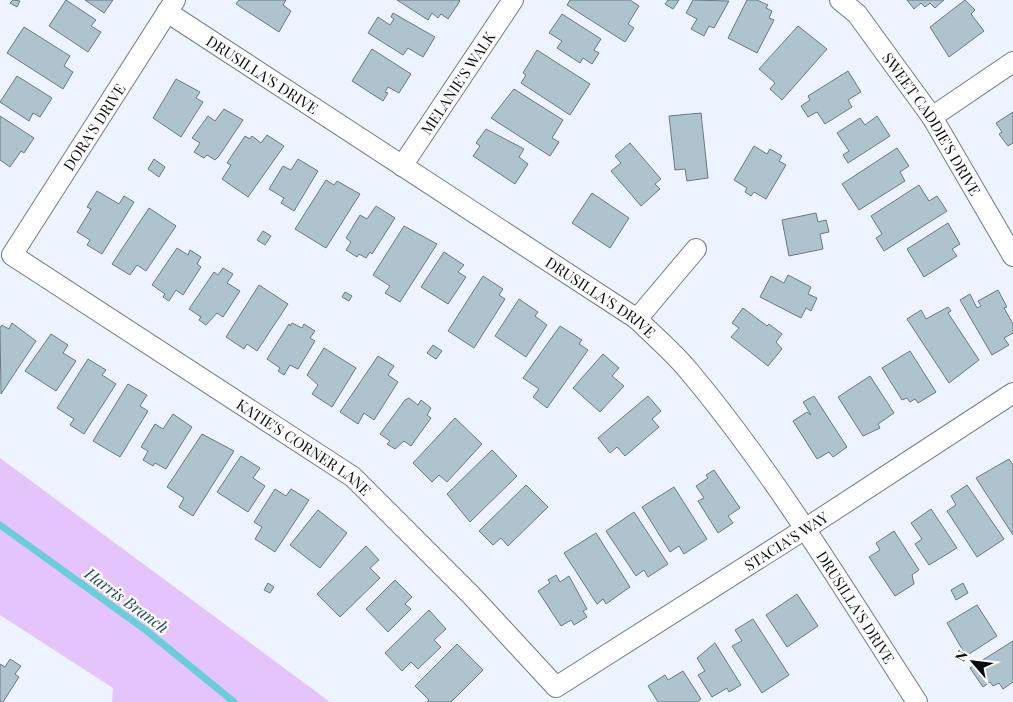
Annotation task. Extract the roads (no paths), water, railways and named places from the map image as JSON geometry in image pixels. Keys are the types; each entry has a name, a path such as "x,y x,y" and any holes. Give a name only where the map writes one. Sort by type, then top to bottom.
{"street":[{"name":"MELANIE'S WALK","path":"402,166 513,0"},
{"name":"SWEET CADDIE'S DRIVE","path":"840,0 857,14 932,117 1013,256"},
{"name":"DRUSILLA'S DRIVE","path":"171,6 402,166 637,319 688,370 752,455 805,529 917,702"},
{"name":"DORA'S DRIVE","path":"12,255 171,6"},
{"path":"932,117 1013,62"},
{"path":"637,319 696,249"},
{"name":"KATIE'S CORNER LANE","path":"12,255 353,477 465,589 556,687"},
{"name":"STACIA'S WAY","path":"556,687 805,529 1013,393"}],"waterway":[{"name":"Harris Branch","path":"0,525 147,631 234,702"}]}
